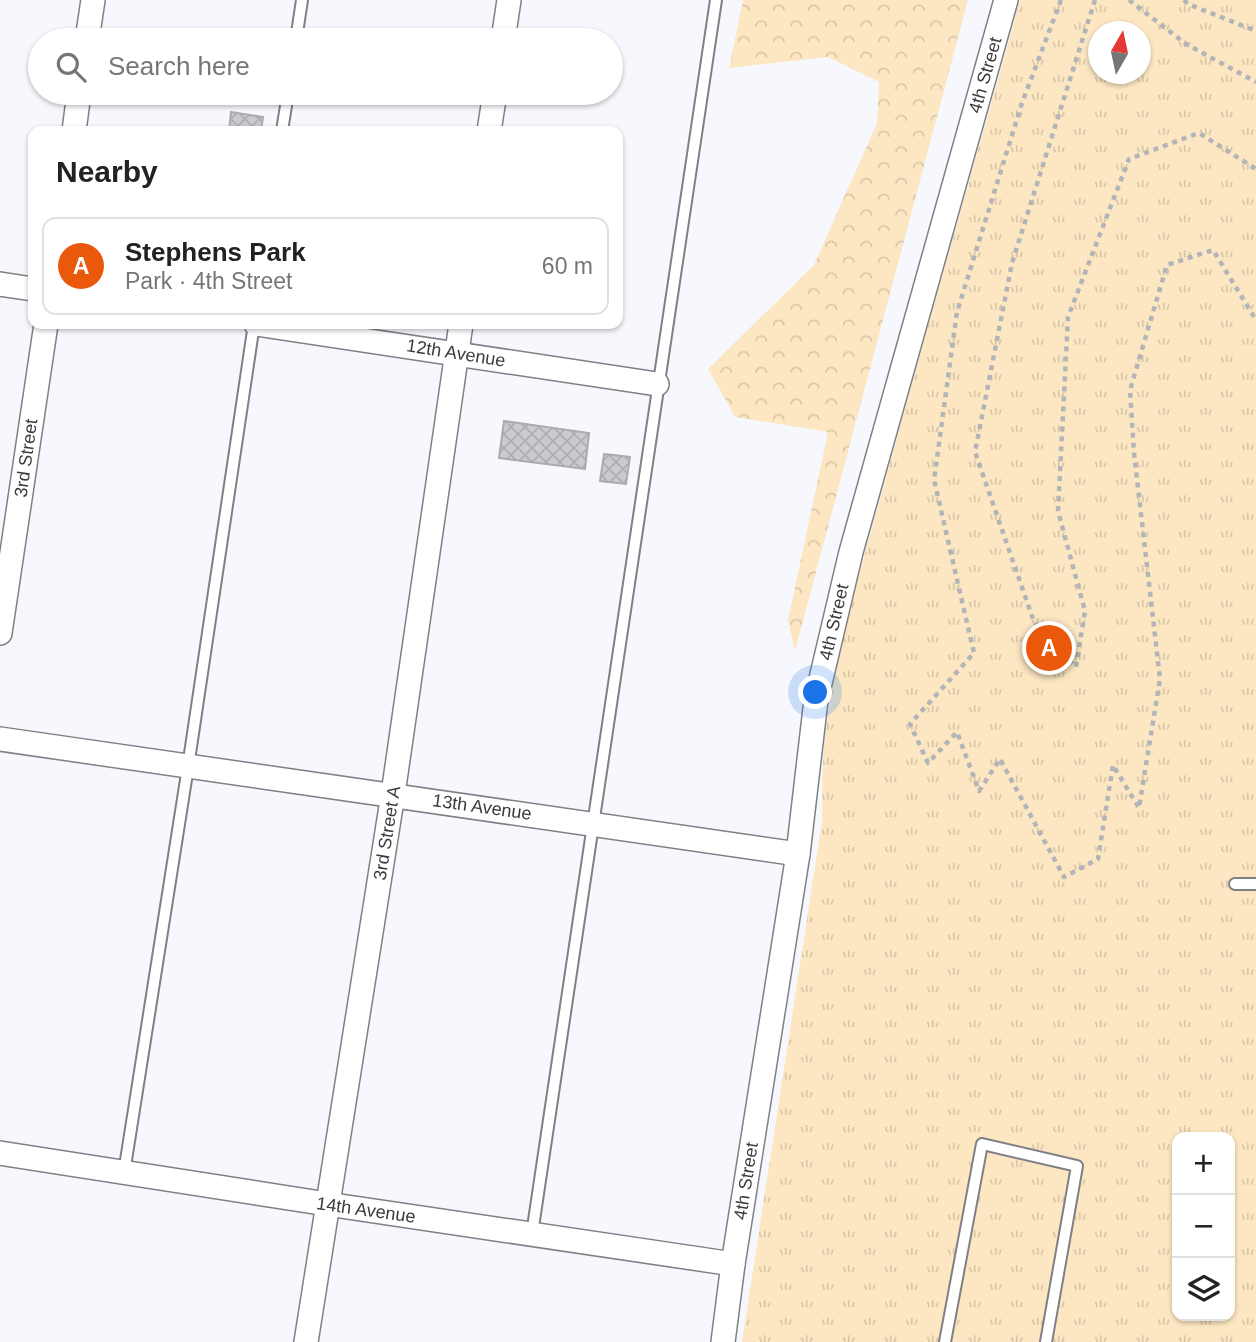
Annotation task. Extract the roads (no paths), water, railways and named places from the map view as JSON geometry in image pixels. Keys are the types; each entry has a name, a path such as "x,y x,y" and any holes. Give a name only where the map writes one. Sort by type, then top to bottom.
{"street":[{"path":"89,28 93,0"},
{"path":"505,28 509,0"},
{"name":"4th Street","path":"723,1342 798,854 816,700 835,611 1006,0"},
{"path":"75,126 77,105"},
{"path":"490,126 493,105"},
{"path":"0,284 28,288"},
{"name":"3rd Street","path":"0,633 45,329"},
{"name":"12th Avenue","path":"290,329 657,384"},
{"name":"3rd Street A","path":"306,1342 393,794 460,329"},
{"name":"13th Avenue","path":"0,739 798,854"},
{"name":"14th Avenue","path":"0,1153 733,1264"}],"lane":[{"path":"298,28 302,0"},
{"path":"532,1234 716,0"},
{"path":"283,126 286,105"},
{"path":"124,1173 254,329"},
{"path":"1235,884 1256,884"},
{"path":"945,1342 982,1144 1077,1166 1046,1342"}],"place":[{"name":"Stephens Park","path":"1049,648"}]}
